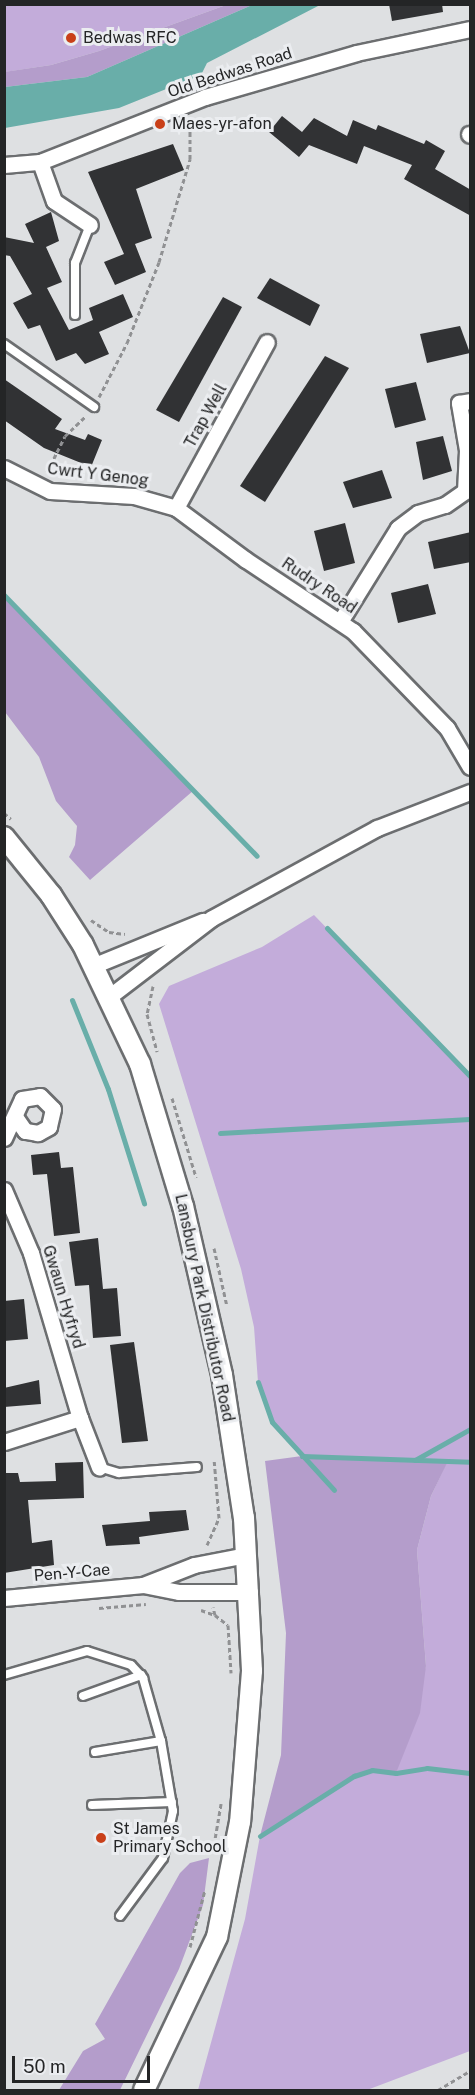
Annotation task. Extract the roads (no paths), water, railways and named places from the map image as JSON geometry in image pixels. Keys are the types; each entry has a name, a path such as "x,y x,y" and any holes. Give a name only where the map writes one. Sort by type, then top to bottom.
{"street":[{"name":"Old Bedwas Road","path":"4,165 40,162 187,105 356,54 471,28"},
{"path":"40,162 54,201 90,225"},
{"name":"Trap Well","path":"176,508 267,342"},
{"path":"341,620 398,528 418,513 445,505 465,491 467,450 459,403 471,401"},
{"name":"Cwrt Y Genog","path":"10,471 38,486 85,495 142,497 176,508"},
{"name":"Rudry Road","path":"176,508 246,560 341,620 447,728 471,768"},
{"path":"95,965 212,918 368,833 471,792"},
{"name":"Lansbury Park Distributor Road","path":"12,832 95,965 140,1064 183,1206 223,1379 247,1555 252,1689 245,1784 222,1914 217,1937 144,2091"},
{"path":"111,996 158,962 212,918"},
{"path":"4,1138 15,1118"},
{"name":"Gwaun Hyfryd","path":"4,1190 31,1253 80,1418 99,1467"},
{"path":"4,1442 80,1418"},
{"name":"Pen-Y-Cae","path":"143,1585 205,1563 247,1555"},
{"name":"Pen-Y-Cae","path":"4,1598 143,1585 211,1594 250,1592"}],"lane":[{"path":"75,315 73,278 80,244 90,225"},
{"path":"4,344 94,407"},
{"path":"99,1467 119,1473 197,1467"},
{"path":"4,1674 87,1651 117,1659 141,1675 161,1741 172,1802 163,1858 120,1916"},
{"path":"83,1696 141,1675"},
{"path":"95,1752 161,1741"},
{"path":"92,1805 172,1802"}],"water":[{"path":"252,5 320,5 207,63 201,75 119,108 5,128 5,87 87,77"}],"waterway":[{"path":"4,595 257,856"},
{"path":"327,928 470,1076"},
{"path":"72,1000 108,1089 144,1203"},
{"path":"220,1133 470,1119"},
{"path":"258,1382 272,1422 334,1490"},
{"path":"415,1460 470,1429"},
{"path":"302,1456 470,1462"},
{"path":"260,1836 354,1776 372,1770 396,1773 427,1768 470,1773"}],"place":[{"name":"Bedwas RFC","path":"71,38"},
{"name":"Maes-yr-afon","path":"160,124"},
{"name":"St James Primary School","path":"101,1838"}]}
